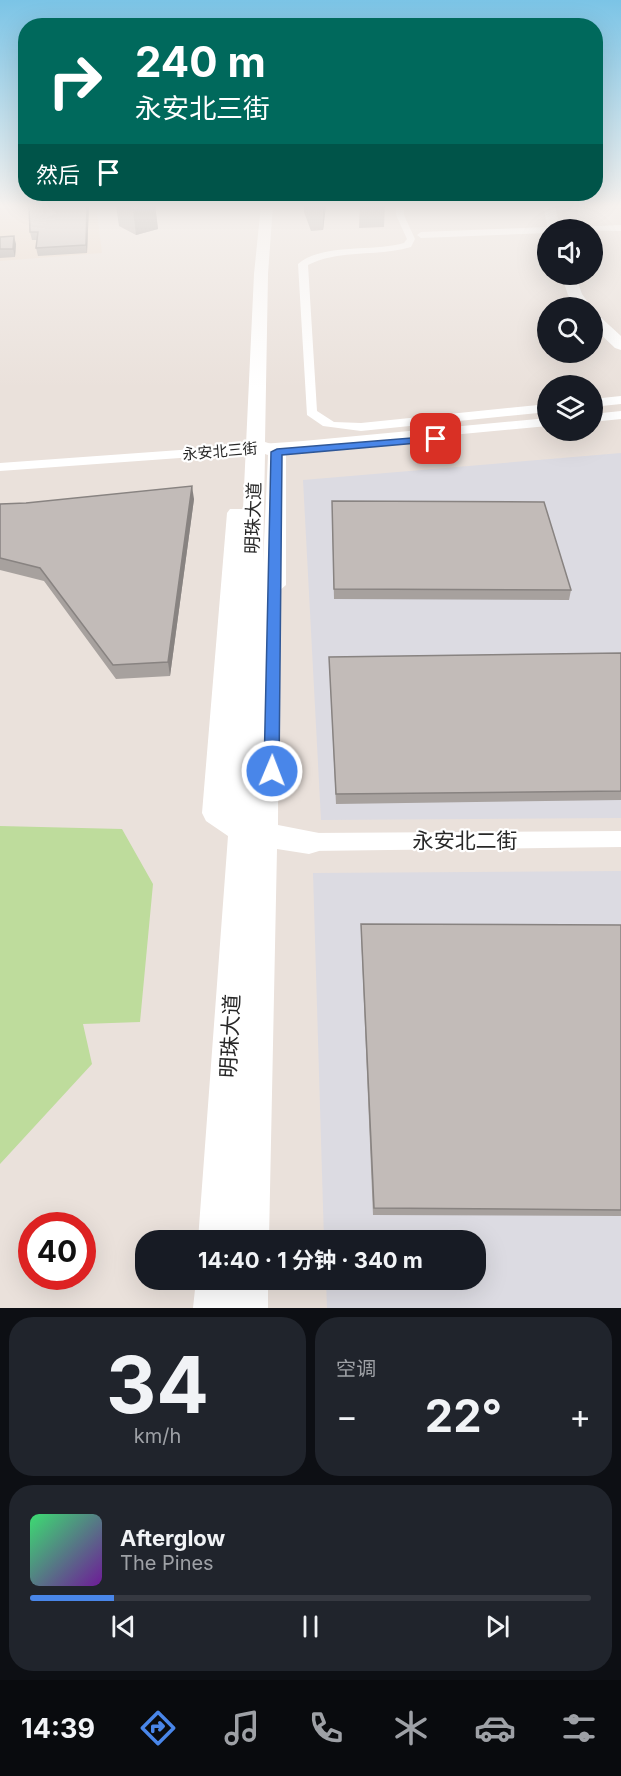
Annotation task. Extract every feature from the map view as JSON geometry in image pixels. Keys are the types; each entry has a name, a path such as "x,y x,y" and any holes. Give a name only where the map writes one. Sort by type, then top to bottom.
{"street":[{"name":"明珠大道","path":"219,1230 244,807 262,266"},
{"name":"明珠大道","path":"249,1230 264,806 272,266"},
{"path":"303,266 311,412 316,418 335,426 361,427 537,409"},
{"path":"603,328 621,345"},
{"path":"603,402 621,400"},
{"path":"603,417 621,415"},
{"path":"603,423 621,422"},
{"name":"永安北三街","path":"0,467 256,451 537,423"},
{"name":"永安北三街","path":"0,473 537,429"},
{"name":"明珠大道","path":"256,451 216,813 244,832 309,842"},
{"name":"明珠大道","path":"256,451 271,794 276,814 309,842"},
{"name":"永安北二街","path":"309,842 621,839"},
{"path":"214,1308 215,1290"},
{"path":"247,1308 248,1290"}],"shaded area":[{"path":"621,453 621,818 321,820 303,480"},
{"path":"621,871 621,1308 327,1308 326,1290 486,1290 486,1230 324,1230 313,873"}],"green space":[{"path":"0,826 122,829 153,884 140,1022 83,1024 92,1064 0,1164"}],"building":[{"path":"192,486 168,662 113,665 40,568 0,558 0,504"},
{"path":"332,501 544,502 571,590 334,589"},
{"path":"621,653 621,791 336,794 329,657"},
{"path":"361,924 621,925 621,1210 374,1208"}],"route":[{"path":"272,771 277,452 436,439"}]}
